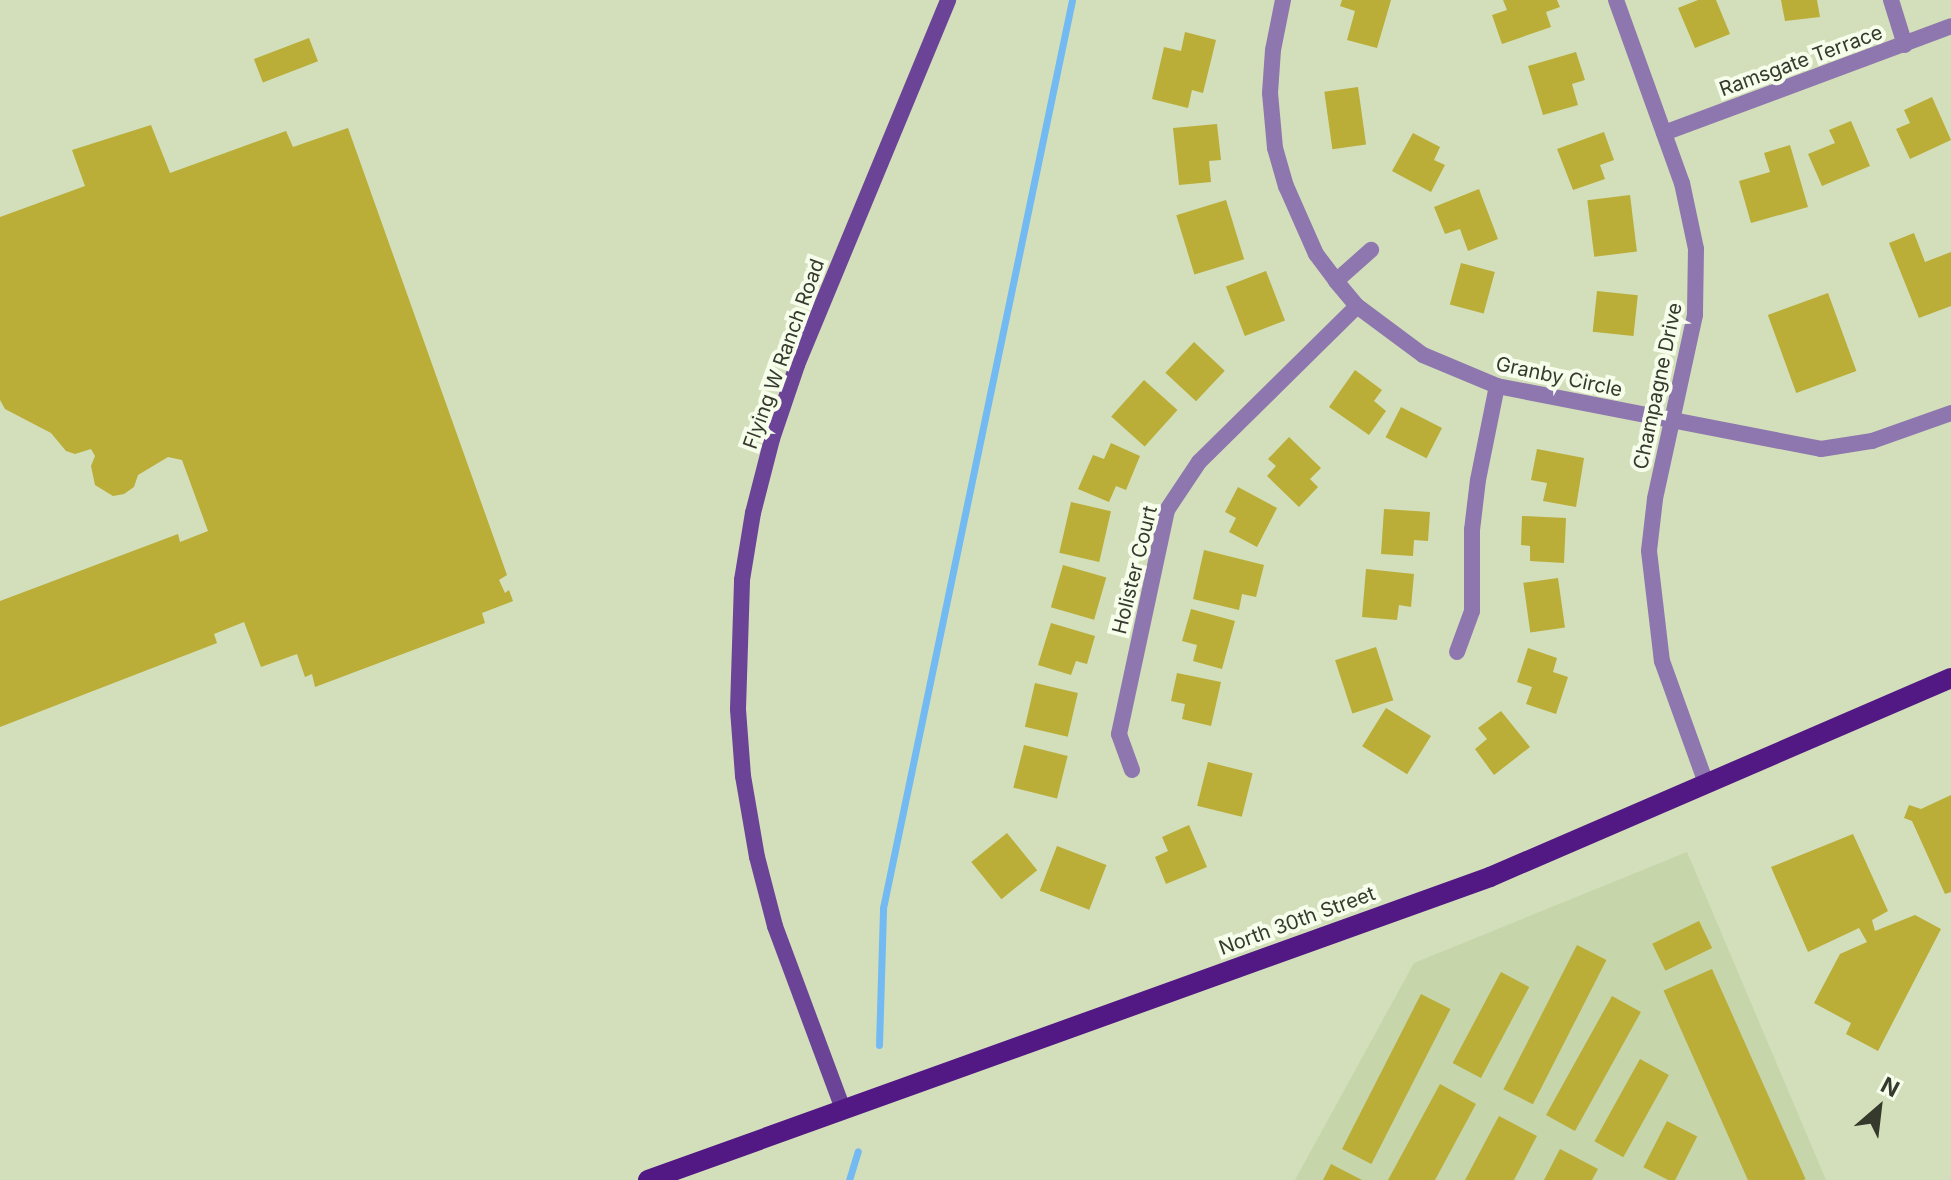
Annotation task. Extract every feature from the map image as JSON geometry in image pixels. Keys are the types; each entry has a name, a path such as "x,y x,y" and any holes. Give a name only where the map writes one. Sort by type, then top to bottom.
{"main road":[{"name":"North 30th Street","path":"648,1180 1490,877 1951,678"}],"street":[{"name":"Flying W Ranch Road","path":"843,1109 775,926 757,857 743,776 738,709 742,580 764,469 797,365 948,0"},
{"name":"Granby Circle","path":"1283,0 1270,93 1275,148 1305,231 1316,254 1357,306 1423,355 1497,386 1821,449 1872,441 1951,413"},
{"name":"Champagne Drive","path":"1616,0 1664,133 1691,220 1698,281 1695,315 1655,499 1649,551 1650,588 1662,661 1706,783"},
{"path":"1891,0 1905,45"},
{"name":"Ramsgate Terrace","path":"1664,133 1951,26"},
{"path":"1336,281 1371,250"},
{"name":"Holister Court","path":"1132,770 1119,734 1167,510 1199,462 1357,306"},
{"path":"1457,652 1472,611 1472,530 1478,480 1497,386"}],"shaded area":[{"path":"1687,852 1826,1180 1295,1180 1414,963"}],"building":[{"path":"1342,0 1391,0 1377,48 1347,40 1355,11 1340,6"},
{"path":"1503,0 1557,0 1560,7 1546,12 1551,27 1502,44 1492,15 1507,10"},
{"path":"1698,0 1716,0 1730,34 1695,48 1678,8"},
{"path":"1781,0 1817,0 1820,17 1785,21"},
{"path":"1185,32 1216,40 1203,93 1192,90 1188,108 1152,99 1164,47 1181,51"},
{"path":"309,38 318,61 263,82 254,59"},
{"path":"1576,52 1585,80 1572,84 1578,105 1543,115 1528,66"},
{"path":"1358,87 1366,144 1332,149 1324,92"},
{"path":"1932,97 1951,140 1910,159 1896,129 1910,123 1904,110"},
{"path":"1851,121 1870,166 1822,186 1808,154 1835,143 1829,130"},
{"path":"1217,124 1221,160 1209,161 1211,182 1179,185 1173,128"},
{"path":"151,125 170,173 286,131 293,147 348,128 507,575 499,580 505,593 509,590 513,601 482,613 485,623 315,687 312,674 305,677 297,654 261,667 244,622 214,634 217,643 0,727 0,601 178,534 180,542 208,531 182,460 168,457 138,475 134,487 124,494 113,496 95,485 91,466 95,456 91,449 75,454 66,451 51,433 5,409 0,400 0,217 85,186 72,150"},
{"path":"1604,132 1614,160 1600,165 1605,179 1573,190 1557,149"},
{"path":"1413,133 1440,147 1434,160 1445,165 1431,192 1392,171"},
{"path":"1790,145 1808,207 1751,223 1739,181 1770,172 1764,153"},
{"path":"1479,189 1498,239 1468,251 1460,229 1445,234 1434,207"},
{"path":"1630,195 1637,252 1594,257 1587,200"},
{"path":"1226,200 1244,259 1194,274 1176,215"},
{"path":"1914,233 1925,262 1951,252 1951,306 1919,318 1889,243"},
{"path":"1461,263 1495,272 1484,314 1450,305"},
{"path":"1266,271 1285,320 1245,336 1226,286"},
{"path":"1597,291 1638,295 1633,336 1593,332"},
{"path":"1828,293 1856,371 1796,393 1768,315"},
{"path":"1194,342 1225,371 1196,401 1165,373"},
{"path":"1355,370 1382,390 1374,401 1386,411 1369,435 1329,407"},
{"path":"1144,380 1177,410 1145,447 1111,416"},
{"path":"1401,407 1442,428 1427,458 1386,437"},
{"path":"1289,437 1321,468 1310,479 1318,487 1299,507 1267,476 1276,466 1268,459"},
{"path":"1111,443 1140,456 1126,490 1116,486 1109,502 1078,489 1093,455 1104,459"},
{"path":"1537,449 1584,458 1576,507 1543,501 1547,483 1531,480"},
{"path":"1238,487 1277,508 1257,547 1229,532 1236,518 1225,512"},
{"path":"1071,502 1111,511 1099,562 1059,553"},
{"path":"1384,509 1430,512 1428,541 1414,540 1413,556 1381,554"},
{"path":"1522,516 1566,518 1564,563 1530,561 1530,546 1521,545"},
{"path":"1204,550 1264,565 1256,597 1242,594 1239,610 1193,599"},
{"path":"1063,565 1106,577 1094,620 1051,607"},
{"path":"1366,569 1414,574 1411,607 1399,605 1397,620 1362,617"},
{"path":"1558,578 1565,628 1530,632 1523,583"},
{"path":"1191,609 1235,621 1222,669 1193,661 1197,645 1182,641"},
{"path":"1051,623 1095,636 1087,664 1076,661 1071,675 1038,665"},
{"path":"1376,647 1393,700 1352,714 1335,660"},
{"path":"1528,648 1557,658 1553,672 1568,677 1556,714 1526,704 1532,687 1517,682"},
{"path":"1177,673 1221,682 1211,726 1182,719 1185,704 1171,701"},
{"path":"1035,683 1078,693 1068,737 1025,727"},
{"path":"1386,708 1431,736 1407,774 1362,746"},
{"path":"1501,711 1530,747 1494,775 1475,749 1487,739 1478,728"},
{"path":"1024,745 1068,756 1057,799 1013,788"},
{"path":"1208,762 1253,773 1242,817 1197,806"},
{"path":"1951,795 1951,892 1945,894 1912,821 1904,818 1909,805 1921,809"},
{"path":"1189,825 1207,867 1166,884 1155,857 1168,851 1162,837"},
{"path":"1007,833 1037,870 1001,899 971,862"},
{"path":"1853,834 1888,911 1872,920 1875,931 1915,915 1941,929 1878,1051 1846,1034 1851,1023 1814,1003 1840,954 1867,942 1859,928 1808,952 1771,867"},
{"path":"1057,846 1106,865 1089,910 1040,891"},
{"path":"1699,921 1712,948 1665,971 1652,944"},
{"path":"1577,945 1606,960 1533,1104 1503,1089"},
{"path":"1712,969 1806,1179 1748,1180 1664,991"},
{"path":"1501,972 1529,987 1481,1078 1453,1063"},
{"path":"1421,994 1450,1009 1371,1164 1342,1149"},
{"path":"1612,996 1641,1012 1575,1131 1546,1115"},
{"path":"1640,1059 1669,1075 1623,1157 1594,1141"},
{"path":"1440,1084 1476,1104 1435,1180 1388,1180"},
{"path":"1499,1116 1537,1136 1514,1180 1465,1180"},
{"path":"1667,1121 1697,1136 1675,1180 1668,1180 1643,1167"},
{"path":"1560,1149 1598,1169 1592,1180 1544,1180"},
{"path":"1331,1164 1362,1180 1323,1180"}],"waterway":[{"path":"879,1045 883,908 1072,0"},
{"path":"849,1180 858,1151"}]}
